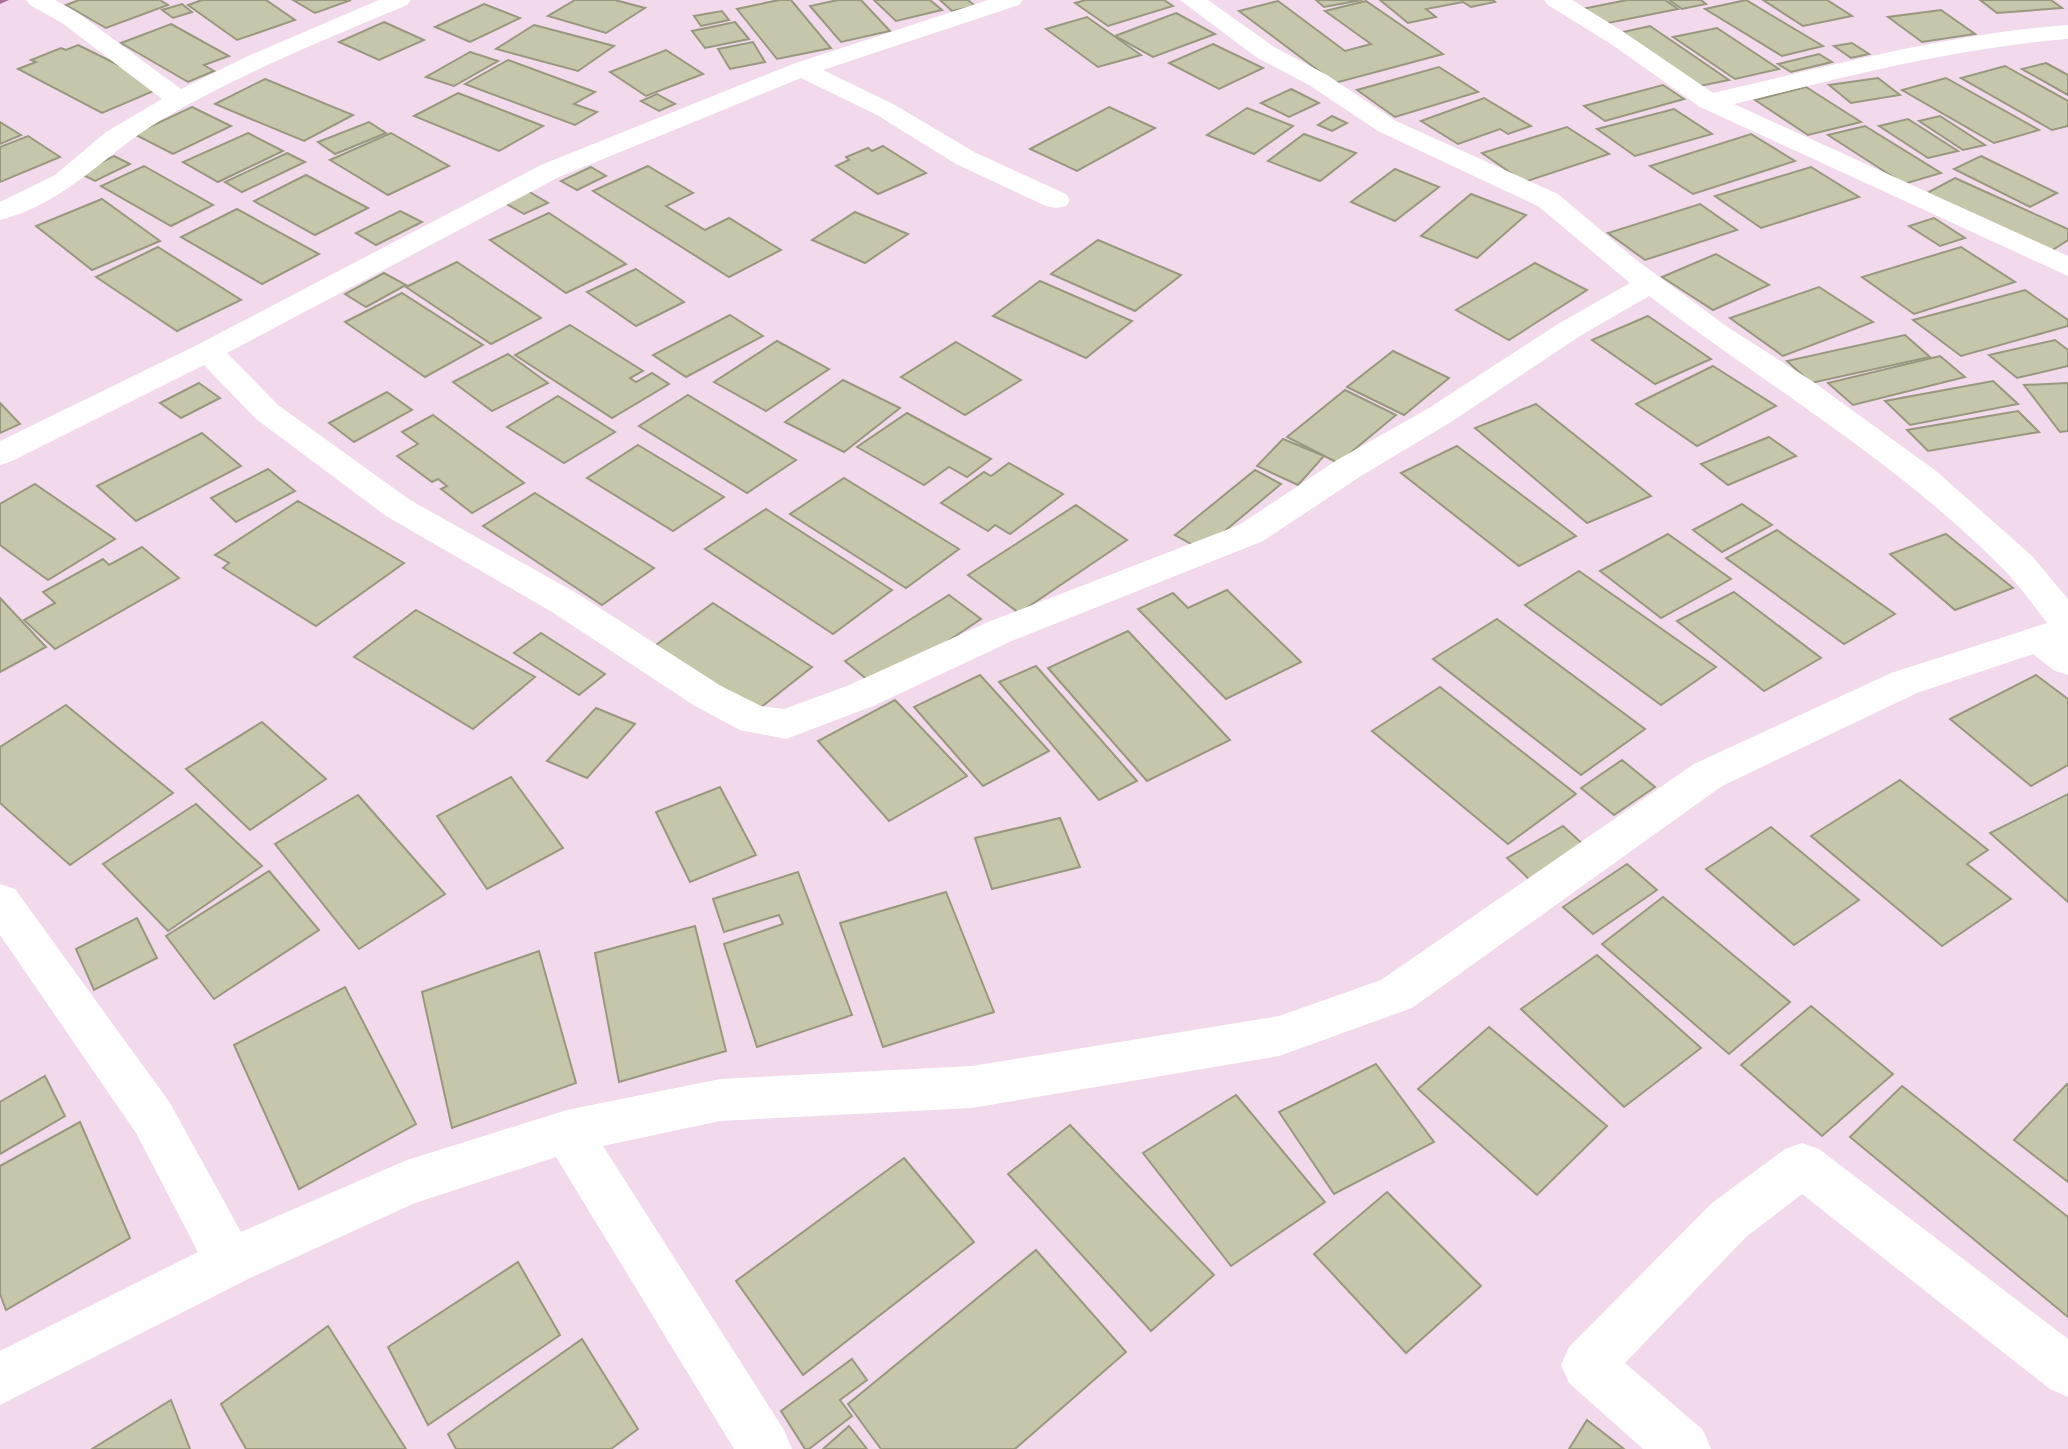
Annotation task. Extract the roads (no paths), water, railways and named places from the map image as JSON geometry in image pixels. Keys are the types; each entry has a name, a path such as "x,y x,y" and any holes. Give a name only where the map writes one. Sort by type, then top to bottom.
{"street":[{"path":"38,0 70,18 180,100"},
{"path":"0,212 32,200 62,182 83,167 117,135 180,100 293,44 399,0"},
{"path":"0,1379 230,1262 407,1183 567,1132 720,1100 972,1087 1279,1036 1396,994 1709,775 1904,683 2060,638 2020,565 1923,479 1801,388 1718,334 1649,284 1548,200 1387,126 1318,80 1265,52 1227,22 1192,0"},
{"path":"1556,0 1619,39 1709,102 2068,267"},
{"path":"0,454 208,351 550,170 802,69 1006,1"},
{"path":"1709,102 1933,49 2014,36 2068,32"},
{"path":"802,69 886,110 965,159 1056,200"},
{"path":"208,351 267,412 398,508 565,603 708,696 754,720 786,724 860,696 1013,626 1251,533 1349,468 1440,415 1569,330 1649,284"},
{"path":"0,901 153,1118 230,1262"},
{"path":"567,1132 765,1449"},
{"path":"1684,1449 1587,1364 1729,1220 1802,1165 2068,1371"}],"waterway":[{"path":"0,1 4,0"}]}
